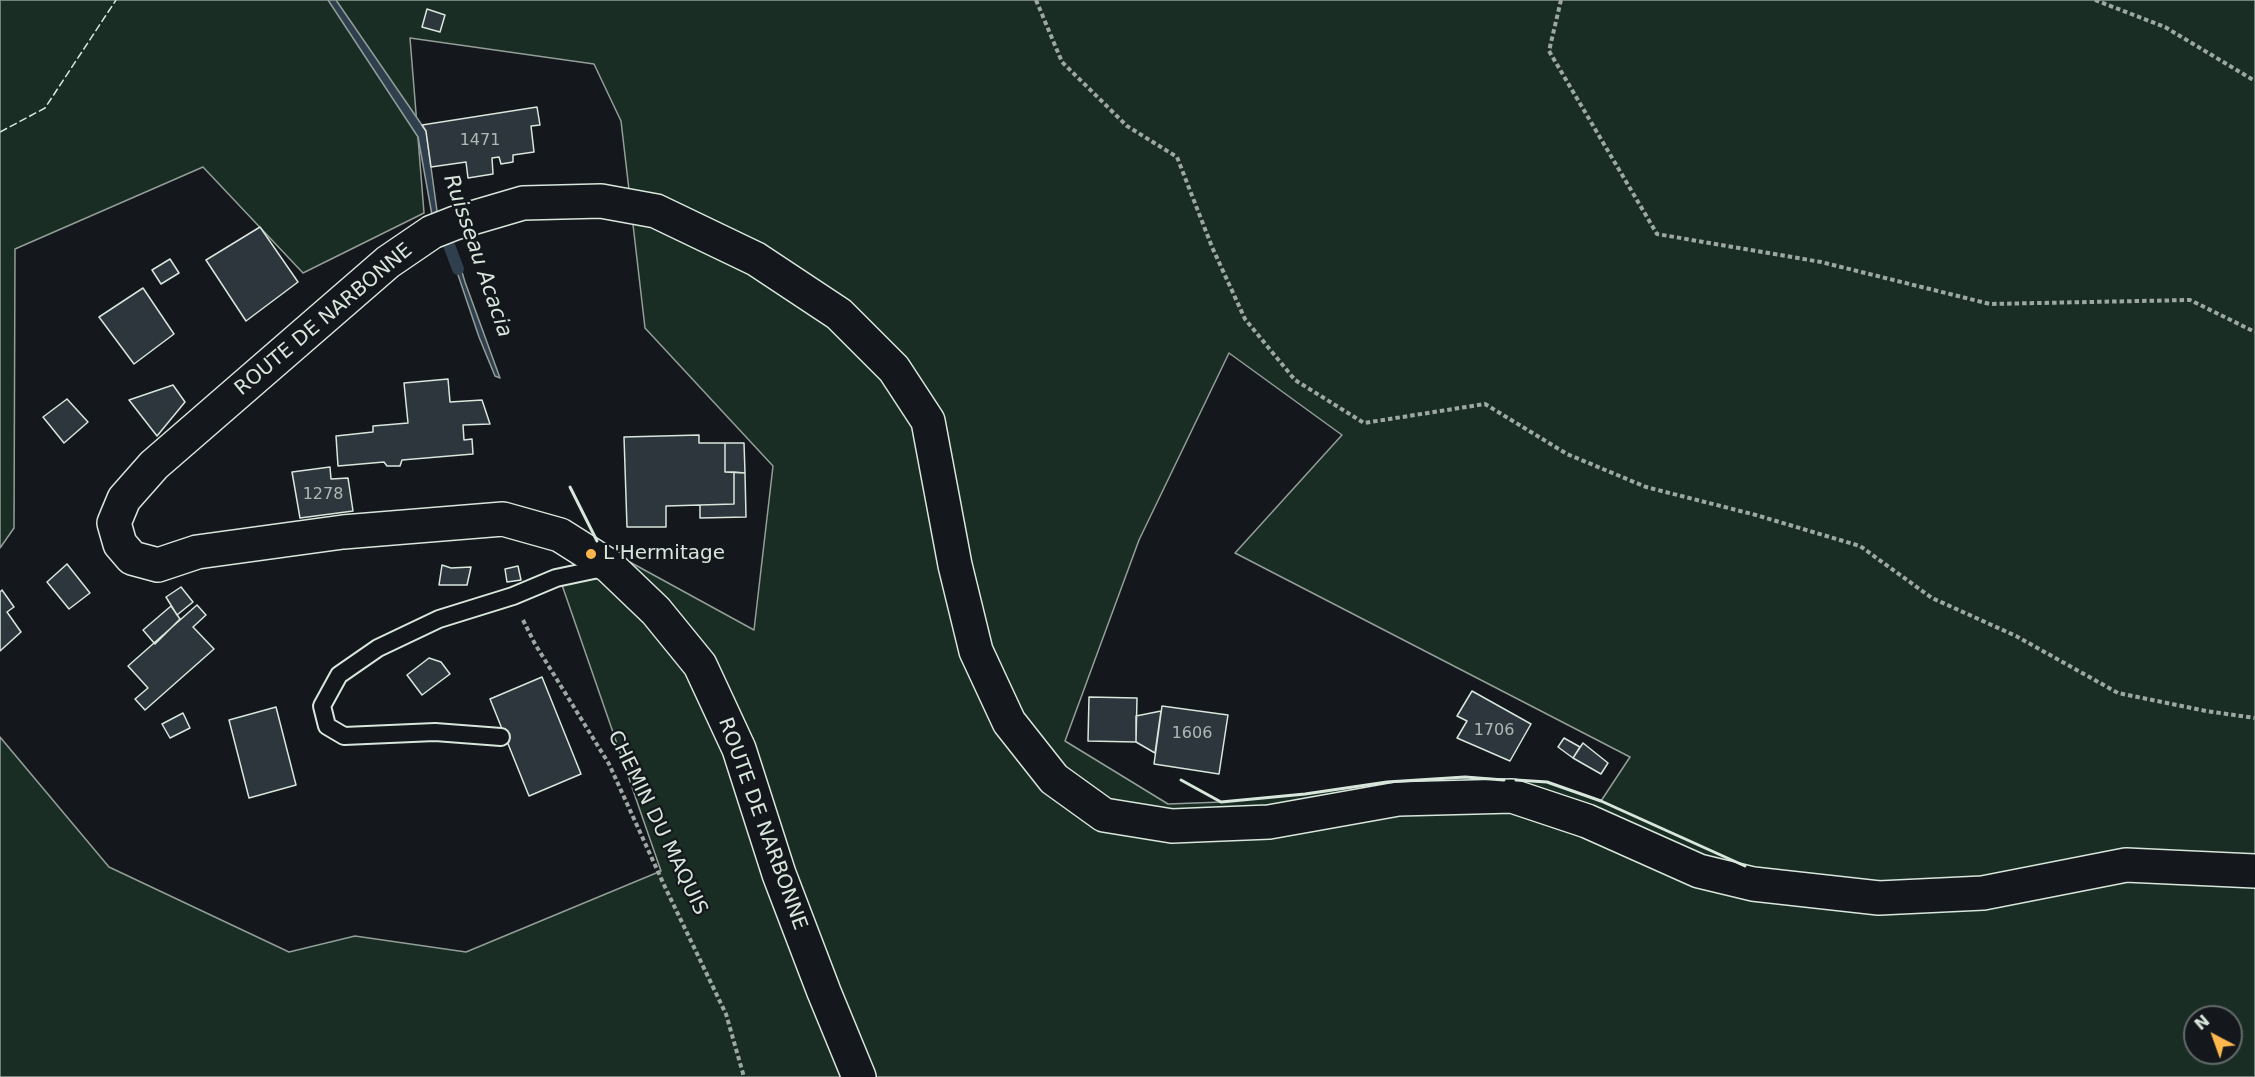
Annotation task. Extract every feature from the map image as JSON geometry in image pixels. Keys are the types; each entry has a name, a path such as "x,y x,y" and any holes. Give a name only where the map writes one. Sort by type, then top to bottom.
{"street":[{"name":"ROUTE DE NARBONNE","path":"859,1077 779,874 739,749 700,665 656,611 609,566 560,535 503,519 343,532 298,538 197,552 158,565 132,558 120,544 114,524 124,500 154,465 388,262 443,228 523,203 601,201 656,211 756,259 839,314 894,369 928,421 955,565 976,651 1010,722 1054,779 1104,815 1172,826 1269,822 1398,799 1512,795 1587,821 1699,871 1753,884 1880,898 1983,893 2126,865 2255,871"}],"lane":[{"path":"501,737 435,732 344,736 327,726 322,706 339,675 378,648 439,619 513,596 556,578 609,566"}],"path":[{"path":"1036,0 1062,62 1127,126 1177,157 1212,247 1245,319 1295,380 1364,423 1485,404 1567,454 1647,487 1756,515 1860,546 1932,598 2016,636 2118,693 2206,711 2255,718"},
{"path":"1561,0 1549,51 1657,234 1821,262 1990,304 2190,300 2255,332"},
{"path":"2095,0 2165,27 2255,81"},
{"name":"CHEMIN DU MAQUIS","path":"513,596 535,644 609,764 726,1014 744,1077"}],"green space":[{"path":"0,0 2255,0 2255,1077 0,1077 0,737 109,867 289,952 355,936 466,952 661,871 562,585 617,555 754,630 773,466 645,328 621,121 594,64 410,38 424,213 303,273 203,167 15,249 14,528 0,548","holes":["1229,353 1342,435 1235,553 1630,757 1601,801 1547,782 1465,777 1387,782 1305,794 1221,802 1168,804 1065,741 1139,540"]}],"water":[{"path":"328,0 336,0 426,131 437,211 432,215 418,137"},
{"path":"456,252 500,378 495,376 479,337 451,254"}],"building":[{"path":"427,9 445,15 440,32 422,27"},
{"path":"537,107 540,125 531,126 534,152 513,155 513,162 501,164 499,157 492,158 493,174 468,178 466,162 431,167 426,131 422,125"},
{"path":"260,227 298,282 246,321 206,260"},
{"path":"170,259 179,273 161,284 152,270"},
{"path":"143,288 174,334 134,364 99,317"},
{"path":"448,379 450,402 482,400 490,424 463,425 464,440 472,439 473,454 402,460 400,466 387,466 384,462 338,466 336,436 373,432 373,426 408,423 404,383"},
{"path":"173,385 185,402 157,436 129,400"},
{"path":"67,399 88,422 64,443 43,417"},
{"path":"699,435 699,443 725,443 725,472 734,472 734,504 666,506 666,527 627,527 624,437"},
{"path":"725,443 744,443 745,473 725,472"},
{"path":"330,467 331,479 348,478 353,511 300,518 292,472"},
{"path":"734,472 745,473 746,517 700,518 700,505 734,504"},
{"path":"67,564 90,593 69,609 47,582"},
{"path":"442,565 451,568 471,567 467,585 439,585"},
{"path":"518,566 521,580 507,582 505,569"},
{"path":"181,587 193,602 177,615 166,597"},
{"path":"2,590 14,607 7,612 21,632 0,651 0,592"},
{"path":"197,605 206,615 193,627 214,649 145,710 135,699 148,688 128,666"},
{"path":"171,606 180,619 155,644 143,630"},
{"path":"429,658 441,662 450,674 422,695 407,675"},
{"path":"542,677 581,774 529,796 490,699"},
{"path":"1472,691 1531,724 1510,761 1457,738 1467,721 1457,716"},
{"path":"1089,697 1137,698 1136,742 1088,741"},
{"path":"1162,706 1228,715 1219,774 1154,764"},
{"path":"276,707 296,785 249,798 229,720"},
{"path":"1161,711 1155,753 1136,742 1136,716"},
{"path":"183,713 190,728 170,738 162,724"},
{"path":"1564,738 1580,747 1573,758 1558,747"},
{"path":"1583,743 1608,763 1601,774 1573,758"}],"waterway":[{"name":"Ruisseau Acacia","path":"443,229 458,269"}],"fence":[{"path":"0,132 45,108 116,0"}],"wall":[{"path":"570,487 597,541"},
{"path":"1181,780 1221,802 1305,794 1387,782 1465,777 1504,780"},
{"path":"1516,780 1547,782 1601,801 1745,866"}],"place":[{"name":"L'Hermitage","path":"591,554"}]}
